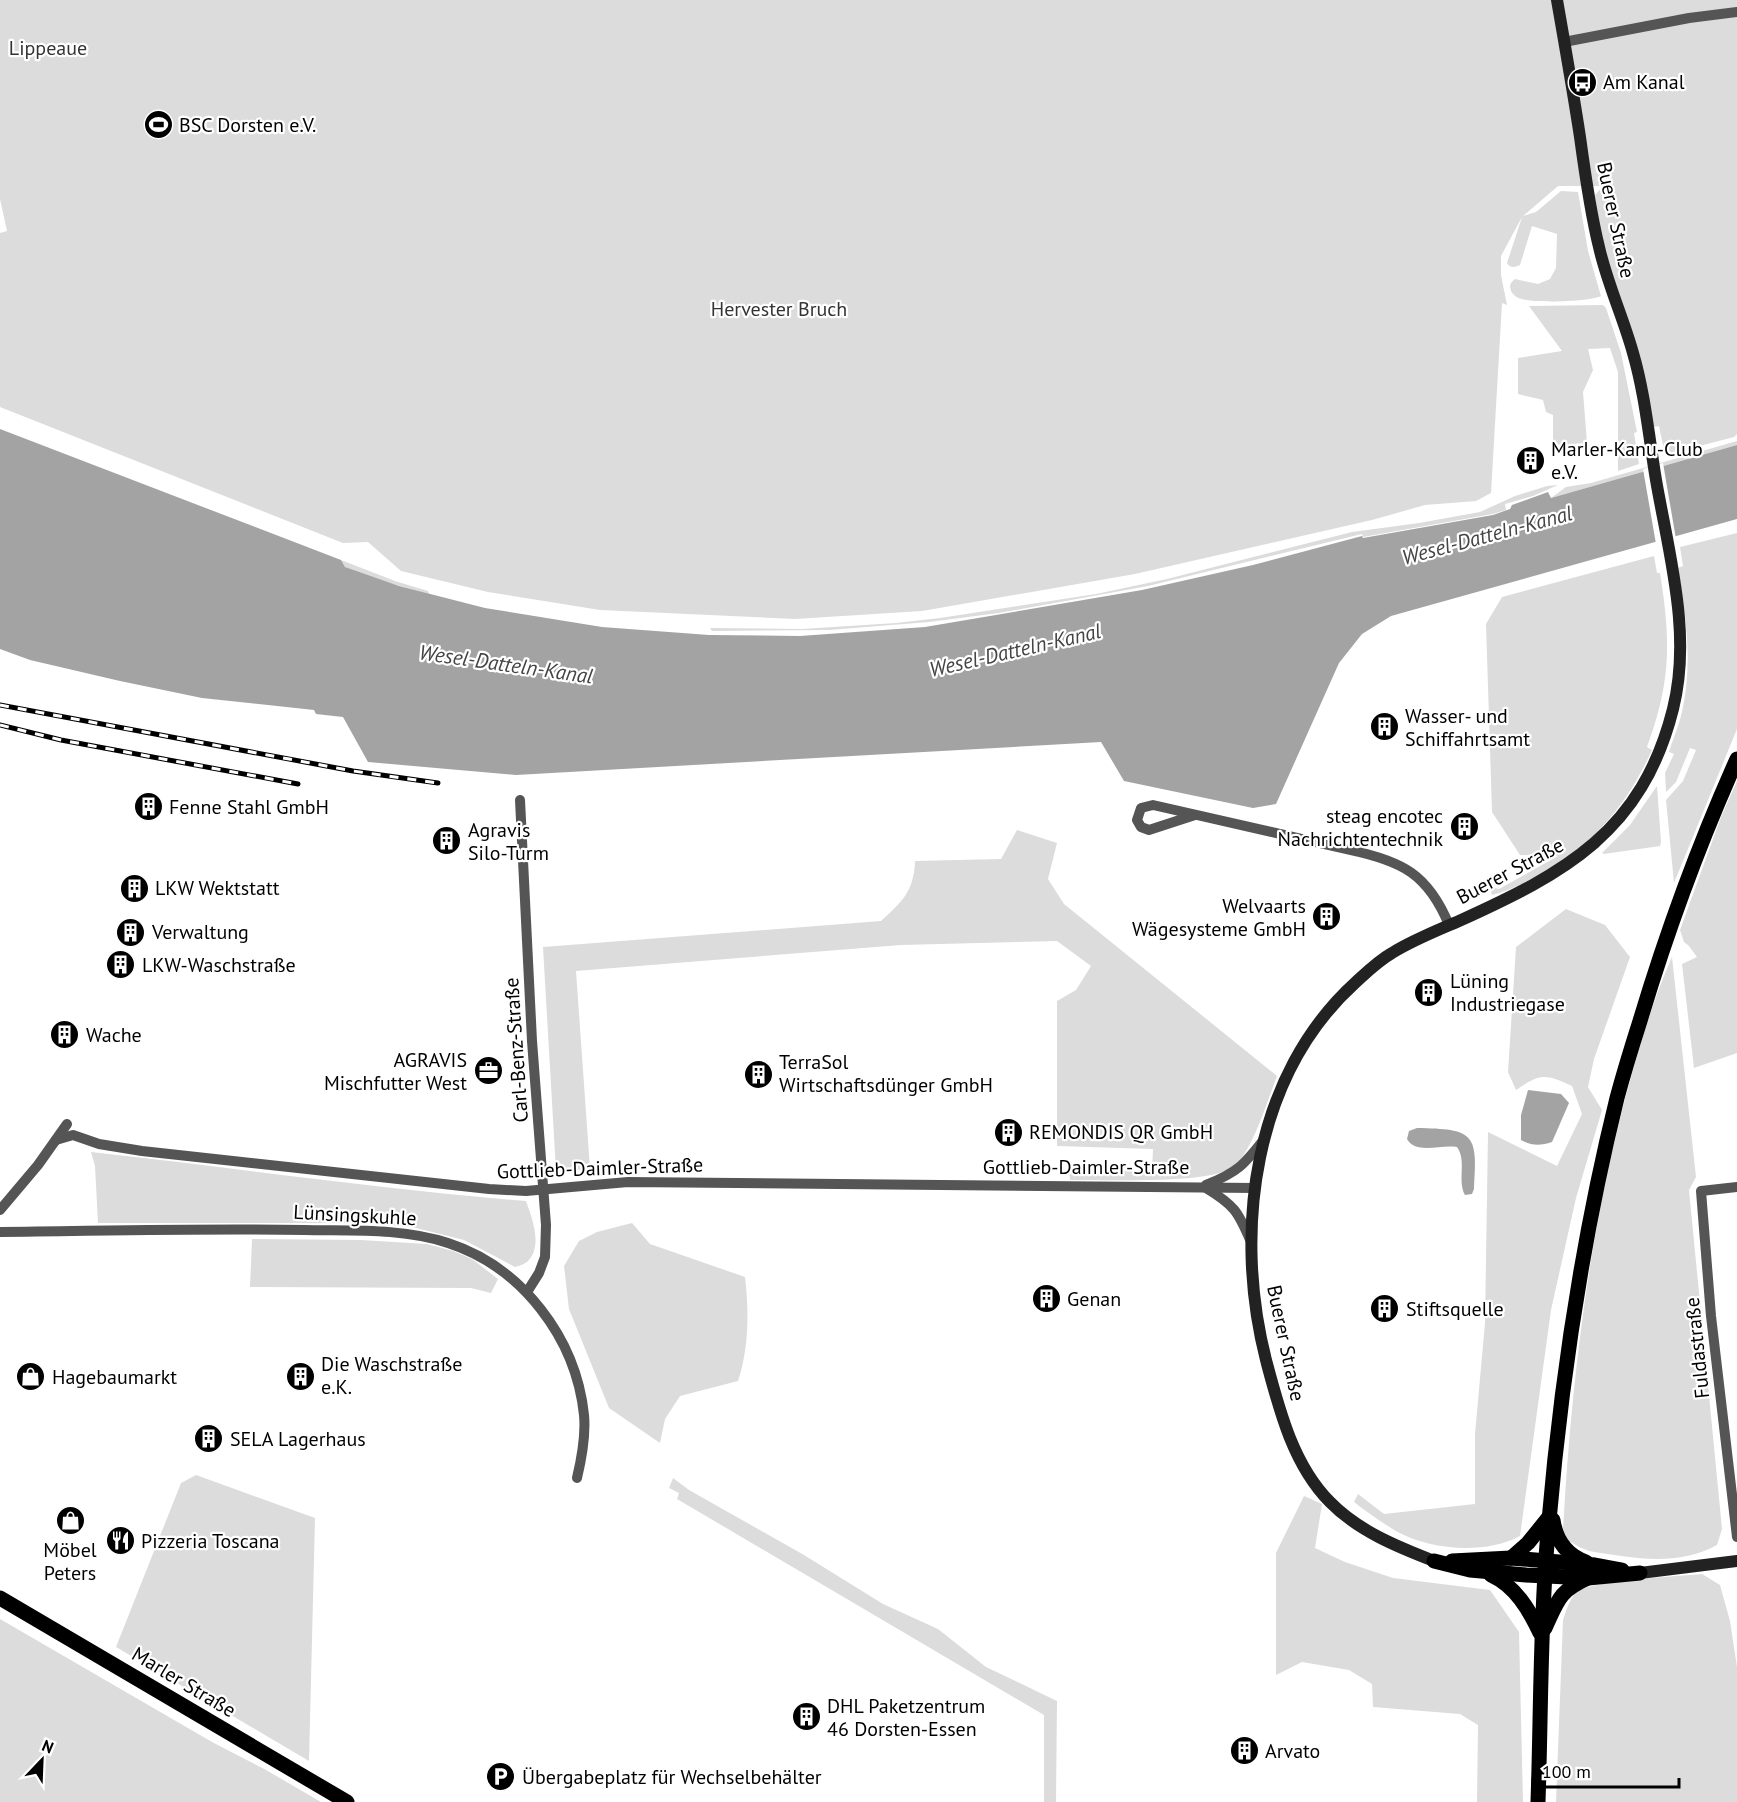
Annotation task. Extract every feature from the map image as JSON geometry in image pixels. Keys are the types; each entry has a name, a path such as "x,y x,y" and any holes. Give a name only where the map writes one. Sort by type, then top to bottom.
{"main road":[{"path":"1538,1802 1542,1635 1549,1517 1566,1370 1589,1224 1617,1097 1661,951 1737,759"},
{"path":"1551,1499 1555,1532 1561,1545 1591,1571"},
{"path":"1512,1558 1528,1543 1549,1517"},
{"path":"1434,1561 1512,1558 1545,1568"},
{"path":"1434,1561 1451,1567 1484,1571 1545,1568 1640,1573"},
{"path":"1484,1571 1508,1585 1530,1613 1542,1635"},
{"path":"1542,1635 1561,1595 1591,1571"},
{"name":"Marler Straße","path":"0,1598 347,1802"}],"street":[{"name":"Buerer Straße","path":"1434,1561 1391,1543 1346,1516 1322,1493 1299,1458 1283,1417 1261,1338 1253,1296 1251,1242 1255,1188 1265,1137 1286,1077 1304,1044 1334,1004 1387,956 1536,884 1562,869 1600,839 1641,788 1658,757 1669,725 1680,674 1680,625 1636,364 1595,233 1557,0"},
{"path":"1564,42 1689,18 1737,12"},
{"name":"Carl-Benz-Straße","path":"520,800 532,1041 546,1225 545,1257 527,1292"},
{"name":"Buerer Straße","path":"1195,815 1149,830 1141,827 1137,820 1138,812 1149,805 1195,815 1362,852 1391,861 1416,876 1429,889 1439,902 1449,925"},
{"path":"0,1210 67,1124"},
{"name":"Gottlieb-Daimler-Straße","path":"56,1140 73,1136 99,1144 142,1151 489,1189 544,1190 628,1182 1255,1188"},
{"name":"Gottlieb-Daimler-Straße","path":"1203,1186 1228,1176 1243,1166 1265,1137"},
{"name":"Gottlieb-Daimler-Straße","path":"1203,1186 1232,1205 1239,1214 1251,1242"},
{"name":"Fuldastraße","path":"1737,1187 1701,1191 1711,1316 1737,1537"},
{"name":"Lünsingskuhle","path":"0,1232 241,1229 394,1233 439,1240 470,1251 503,1271 527,1292 543,1311 556,1332 578,1384 584,1415 585,1432 577,1478"},
{"path":"1640,1573 1737,1561"}],"green space":[{"name":"Hervester Bruch","path":"0,0 1737,0 1737,434 1734,437 1665,455 1659,426 1653,427 1599,226 1595,195 1603,186 1558,186 1523,216 1536,212 1561,191 1578,192 1588,251 1601,296 1586,300 1550,301 1520,299 1514,295 1510,286 1515,279 1538,284 1550,279 1556,268 1557,234 1532,226 1520,265 1512,267 1507,263 1522,217 1501,256 1501,275 1507,305 1502,303 1491,493 1476,501 1425,505 1372,520 1135,574 922,611 795,619 600,610 488,592 401,571 368,542 343,543 0,407 0,233 7,231 0,199"},
{"path":"1603,305 1621,353 1637,432 1634,433 1639,464 1618,471 1618,372 1610,348 1588,349 1593,370 1583,392 1587,443 1553,445 1553,415 1546,412 1543,400 1518,394 1518,358 1562,351 1529,306"},
{"path":"1737,441 1737,445 1551,498 1566,487 1591,483"},
{"path":"1558,485 1533,496 1505,504 1506,510 1493,514 1363,537 1362,534 1148,586 999,613 929,622 829,630 712,631 710,628 802,629 896,623 1096,594 1167,579 1352,532 1480,512 1515,496"},
{"path":"1737,533 1737,729 1674,883 1666,800 1683,781 1696,750 1690,748 1676,782 1666,792 1665,773 1674,754 1669,752 1682,712 1687,676 1686,622 1678,568 1683,566 1680,547"},
{"path":"1654,556 1657,573 1660,573 1664,598 1667,661 1661,702 1647,747 1652,750 1631,789 1606,823 1591,838 1558,864 1539,875 1492,895 1490,887 1499,889 1558,856 1520,855 1492,812 1486,624 1502,597"},
{"path":"341,560 428,591 429,594 371,578 345,567"},
{"path":"1737,781 1737,1053 1694,1068 1682,964 1697,957 1684,942 1680,930 1721,817"},
{"path":"1657,786 1660,846 1602,853 1630,825"},
{"path":"1017,830 1057,843 1048,879 1064,904 1277,1076 1253,1138 1247,1150 1233,1167 1220,1173 1179,1179 1070,1180 1069,1170 1152,1170 1153,1149 1057,1146 1057,1001 1076,990 1091,966 1057,941 901,945 576,971 590,1169 556,1171 543,947 881,921 906,895 912,880 915,861 1001,859"},
{"path":"1566,909 1605,925 1630,957 1594,1059 1588,1087 1602,1110 1576,1198 1551,1310 1520,1536 1490,1546 1457,1548 1441,1546 1396,1531 1354,1502 1358,1494 1384,1514 1475,1504 1475,1434 1485,1323 1488,1132 1557,1166 1582,1114 1572,1086 1543,1077 1516,1090 1508,1072 1516,947"},
{"path":"1672,957 1696,1177 1689,1190 1722,1529 1717,1545 1702,1552 1654,1559 1589,1551 1571,1542 1567,1543 1563,1530 1576,1368 1601,1206 1635,1063"},
{"path":"91,1152 526,1201 535,1232 535,1248 528,1261 515,1267 464,1240 412,1227 355,1223 98,1223 95,1166"},
{"path":"632,1223 650,1244 745,1277 747,1330 738,1381 680,1396 665,1419 660,1443 609,1408 569,1309 564,1266 579,1241 597,1232"},
{"path":"252,1239 361,1240 427,1244 472,1259 498,1279 491,1293 471,1288 250,1287"},
{"path":"196,1475 315,1518 309,1761 116,1647 181,1483"},
{"path":"673,1478 689,1490 804,1555 883,1604 938,1629 986,1667 1057,1701 1056,1802 1044,1802 1044,1715 677,1499 679,1493 669,1488"},
{"path":"1304,1496 1322,1504 1315,1548 1345,1562 1393,1578 1490,1590 1519,1632 1523,1802 1477,1802 1478,1725 1460,1714 1373,1707 1372,1684 1349,1670 1302,1662 1276,1675 1276,1553"},
{"path":"1702,1574 1720,1585 1730,1621 1737,1667 1737,1802 1556,1802 1563,1620 1573,1597 1586,1587 1600,1584"},
{"path":"0,1619 212,1742 321,1802 0,1802"}],"water":[{"name":"Wesel-Datteln-Kanal","path":"0,429 341,560 345,567 399,586 485,608 602,627 709,635 800,636 925,627 1142,590 1253,565 1362,536 1363,538 1493,515 1510,509 1512,505 1548,492 1551,498 1737,445 1737,519 1391,616 1362,634 1339,663 1276,804 1253,808 1124,781 1101,742 516,775 368,762 343,717 316,714 314,710 202,698 30,660 0,649"},
{"path":"1528,1090 1561,1094 1569,1103 1552,1142 1536,1145 1521,1140 1521,1115"},
{"path":"1417,1128 1451,1130 1468,1138 1473,1145 1475,1156 1472,1194 1465,1195 1463,1189 1461,1158 1457,1147 1416,1147 1407,1139 1409,1131"}],"pier":[{"path":"1663,463 1676,539 1656,544 1643,469"}],"railway":[{"path":"0,705 353,771 438,783"},
{"path":"0,725 61,740 298,784"}],"place":[{"name":"Am Kanal","path":"1582,82"},
{"name":"BSC Dorsten e.V.","path":"158,125"},
{"name":"Marler-Kanu-Club e.V.","path":"1530,461"},
{"name":"Wasser- und Schiffahrtsamt","path":"1384,727"},
{"name":"Fenne Stahl GmbH","path":"148,807"},
{"name":"steag encotec Nachrichtentechnik","path":"1464,827"},
{"name":"Agravis Silo-Turm","path":"447,841"},
{"name":"LKW Wektstatt","path":"134,888"},
{"name":"Welvaarts Wägesysteme GmbH","path":"1327,917"},
{"name":"Verwaltung","path":"131,932"},
{"name":"LKW-Waschstraße","path":"121,965"},
{"name":"Lüning Industriegase","path":"1429,992"},
{"name":"Wache","path":"65,1035"},
{"name":"AGRAVIS Mischfutter West","path":"488,1071"},
{"name":"TerraSol Wirtschaftsdünger GmbH","path":"758,1074"},
{"name":"REMONDIS QR GmbH","path":"1008,1132"},
{"name":"Genan","path":"1046,1299"},
{"name":"Stiftsquelle","path":"1385,1309"},
{"name":"Die Waschstraße e.K.","path":"300,1376"},
{"name":"Hagebaumarkt","path":"31,1377"},
{"name":"SELA Lagerhaus","path":"209,1439"},
{"name":"Möbel Peters","path":"70,1520"},
{"name":"Pizzeria Toscana","path":"120,1541"},
{"name":"DHL Paketzentrum 46 Dorsten-Essen","path":"806,1717"},
{"name":"Arvato","path":"1244,1751"},
{"name":"Übergabeplatz für Wechselbehälter","path":"501,1777"}],"park label":[{"name":"Lippeaue","path":"48,48"}]}
